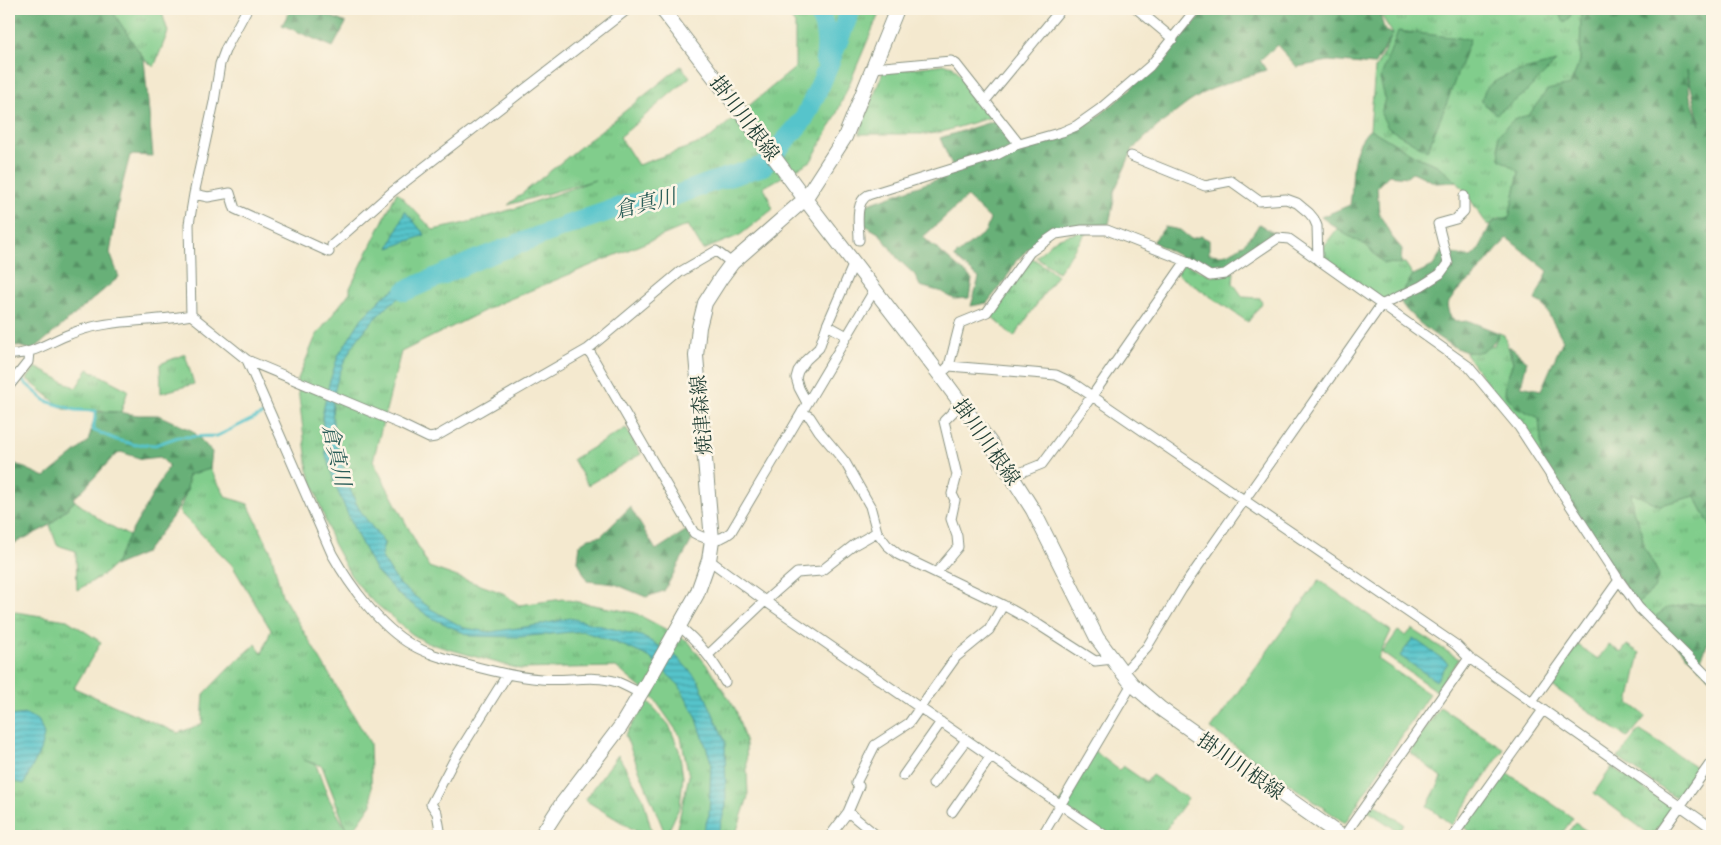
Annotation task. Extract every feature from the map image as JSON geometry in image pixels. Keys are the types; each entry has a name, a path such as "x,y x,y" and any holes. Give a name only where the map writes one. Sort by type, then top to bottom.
{"main road":[{"name":"掛川川根線","path":"662,9 854,263 945,370 961,404 1012,476 1033,510 1097,638 1128,678 1161,709 1203,740 1343,836"},
{"name":"焼津森線","path":"541,836 561,805 621,726 697,594 709,560 712,540 696,356 698,327 705,303 720,278 732,263 805,199 845,137 897,9"}],"street":[{"path":"191,316 189,224 194,194 214,102 220,64 226,48 247,9"},
{"path":"194,194 208,197 230,193 235,209 330,248 392,192 628,9"},
{"path":"985,101 1061,9"},
{"path":"1137,9 1173,39"},
{"path":"859,240 859,205 862,198 997,155 1019,144 1062,132 1076,126 1100,110 1150,66 1196,9"},
{"path":"873,68 951,61 956,64 1019,144"},
{"path":"1130,156 1205,186 1231,181 1259,201 1286,199 1297,203 1314,219 1318,260"},
{"path":"1042,836 1128,678 1182,589 1381,305 1421,286 1440,274 1448,263 1438,224 1456,219 1464,211 1464,196"},
{"path":"1712,681 1639,608 1519,427 1468,366 1289,239 1278,238 1225,274 1210,276 1186,261 1107,230 1082,230 1056,234 1030,252 987,312 960,323 945,370 1056,375 1073,383 1456,645 1468,658 1712,828"},
{"path":"11,355 29,352 83,329 103,325 191,316 247,360 364,408 429,438 436,437 588,350 680,272 716,251 732,263"},
{"path":"1012,476 1042,464 1186,261"},
{"path":"807,403 796,378 798,371 806,360 819,348 854,263"},
{"path":"588,350 694,533 712,540 724,538 731,532 875,289"},
{"path":"827,325 847,336"},
{"path":"9,386 28,362 29,352"},
{"path":"247,360 332,554 361,598 391,628 411,644 444,658 507,675 543,680 594,679 616,682 641,693"},
{"path":"937,572 958,548 957,536 951,519 954,500 952,494 957,475 944,421 961,404"},
{"path":"802,412 810,417 845,462 870,506 877,532 887,545 899,555 1003,605 1039,625 1094,661 1114,659"},
{"path":"708,655 765,600 797,573 820,571 854,545 877,532"},
{"path":"709,560 1106,836"},
{"path":"1532,702 1619,580"},
{"path":"830,836 848,812 859,786 856,784 876,746 909,722 956,656 989,630 1003,605"},
{"path":"678,629 693,637 714,662 725,682"},
{"path":"1343,836 1468,658"},
{"path":"441,836 437,813 432,804 454,760 507,675"},
{"path":"1453,836 1543,710"},
{"path":"903,776 941,722"},
{"path":"934,784 966,740"},
{"path":"952,812 991,756"},
{"path":"1659,836 1712,761"},
{"path":"848,812 877,836"}],"green space":[{"path":"9,9 111,9 144,59 153,156 130,155 120,194 110,253 119,277 33,350 9,344"},
{"path":"109,9 161,9 168,32 154,67 144,59"},
{"path":"291,9 314,9 346,23 333,47 282,25"},
{"path":"783,9 881,9 834,120 811,161 764,187 773,209 740,235 703,250 688,225 498,304 401,352 373,461 429,567 503,593 519,605 563,599 635,613 688,641 712,672 736,710 746,744 748,797 735,836 675,836 689,776 681,737 655,700 616,667 519,669 427,643 412,634 369,598 351,576 333,543 308,470 297,381 316,336 350,292 350,288 397,192 433,230 494,215 595,180 508,205 681,66 690,77 620,137 638,165 706,141 795,68 795,24"},
{"path":"1205,9 1378,9 1385,31 1393,34 1374,65 1329,61 1297,67 1277,45 1260,60 1266,70 1207,91 1188,103 1158,126 1133,149 1114,192 1109,224 1063,226 1047,231 1016,261 1004,282 987,303 971,306 979,278 954,257 986,231 990,219 967,197 923,237 972,279 969,298 954,299 942,292 920,286 915,275 898,259 880,234 863,224 866,205 955,173 940,138 997,120 1021,147 1027,150 1081,128 1117,101 1145,75"},
{"path":"1377,9 1581,9 1580,61 1570,86 1555,89 1519,172 1509,218 1499,218 1488,226 1462,187 1437,165 1417,157 1370,129 1375,69 1393,34"},
{"path":"1556,9 1569,9 1571,15 1565,23"},
{"path":"1581,9 1712,9 1712,529 1695,496 1660,505 1631,493 1633,511 1642,531 1643,544 1659,575 1654,589 1636,604 1543,464 1539,418 1516,407 1505,394 1506,381 1513,362 1509,346 1527,361 1521,386 1541,390 1563,340 1543,304 1535,300 1548,271 1507,238 1474,277 1457,291 1447,305 1449,314 1455,322 1469,321 1499,333 1491,345 1474,353 1460,350 1450,345 1428,330 1408,312 1399,297 1413,275 1433,266 1441,252 1471,257 1479,248 1489,227 1496,221 1509,218 1519,172 1500,159 1498,135 1514,119 1529,115 1547,90 1570,85 1580,61","holes":["1687,70 1700,125 1690,96"]},
{"path":"1398,31 1470,39 1427,151 1388,128 1381,114 1385,98 1380,79"},
{"path":"1556,62 1522,96 1496,114 1481,101 1487,88 1498,80 1514,73"},
{"path":"945,64 953,66 995,116 942,132 928,134 859,134 883,72"},
{"path":"1370,129 1417,157 1437,165 1457,182 1436,183 1413,172 1407,177 1389,175 1377,187 1379,213 1392,237 1402,249 1401,264 1383,263 1367,246 1345,234 1321,217 1350,205 1355,156 1363,138"},
{"path":"1259,224 1277,235 1241,260 1221,270 1208,271 1153,242 1165,227 1180,230 1191,239 1201,236 1209,240 1209,254 1224,255 1246,242"},
{"path":"1089,229 1058,272 1036,257 1056,239"},
{"path":"1337,229 1367,246 1383,263 1405,263 1413,275 1402,294 1383,303 1322,259 1321,250"},
{"path":"1028,255 1057,275 1014,337 987,312"},
{"path":"1184,263 1213,276 1234,272 1233,283 1243,297 1260,298 1262,303 1248,322 1177,274"},
{"path":"1499,333 1504,335 1513,362 1506,381 1539,418 1543,460 1465,353 1494,345"},
{"path":"185,354 194,384 161,393 160,364"},
{"path":"35,367 76,388 88,369 128,390 121,412 64,409 27,379"},
{"path":"96,412 158,415 193,431 212,452 210,469 188,475 187,490 176,512 145,553 114,566 169,466 160,457 142,459 121,452 113,457 79,494 73,498 75,501 47,527 9,546 9,461 45,477 88,442"},
{"path":"626,428 641,454 588,485 573,459"},
{"path":"210,469 226,497 248,504 271,552 282,595 370,743 372,804 349,836 9,836 9,611 67,620 101,642 74,688 178,733 202,724 204,694 230,667 256,644 262,654 271,630 232,565 179,512 187,490 188,475","holes":["304,760 322,766 347,831 328,797 316,765"]},
{"path":"1631,493 1660,505 1695,496 1712,529 1712,604 1683,605 1656,616 1654,623 1636,604 1659,575 1643,544 1642,531 1633,511"},
{"path":"75,501 102,521 129,536 115,564 96,579 77,590 76,551 57,545 50,525"},
{"path":"630,507 656,550 687,530 692,540 664,591 646,597 615,584 587,581 578,561 580,544 589,538 601,536"},
{"path":"1319,580 1391,631 1378,659 1429,694 1345,823 1211,729"},
{"path":"1690,604 1712,605 1712,634 1701,659 1708,670 1712,672 1712,680 1657,625 1656,616 1667,608"},
{"path":"1412,629 1459,659 1436,691 1382,653 1398,631 1406,636"},
{"path":"1609,644 1621,653 1627,645 1640,653 1629,703 1646,716 1628,738 1549,684 1578,645 1598,659"},
{"path":"648,701 669,725 679,750 683,777 680,806 666,836 625,735"},
{"path":"1440,707 1504,749 1452,825 1427,806 1442,778 1410,752"},
{"path":"1639,730 1698,768 1678,800 1618,758"},
{"path":"1093,750 1119,770 1123,766 1146,782 1152,775 1188,799 1161,836 1106,836 1060,804"},
{"path":"618,755 643,798 653,836 644,836 585,800"},
{"path":"1612,767 1672,808 1652,836 1594,793"},
{"path":"1503,770 1573,818 1560,836 1477,836 1463,827"},
{"path":"1374,804 1404,824 1398,831 1368,811"},
{"path":"1575,823 1594,836 1565,836"}],"water":[{"path":"405,211 425,235 389,248"},
{"path":"475,260 405,293 397,299 369,325 347,356 334,392 332,411 336,439 353,497 384,543 381,556 399,584 431,609 464,628 490,632 539,625 570,618 641,636 678,658 698,680 725,741 726,806 717,836 701,836 709,815 711,762 696,716 679,685 649,657 582,631 519,637 470,636 430,617 399,595 376,571 356,533 336,487 326,455 322,416 338,356 362,318 383,297 409,279 455,262"},
{"path":"1413,638 1448,663 1436,681 1400,656"},
{"path":"26,714 39,721 44,735 40,751 24,784 16,782 9,776 9,716"}],"waterway":[{"path":"817,9 826,33 825,60"},
{"name":"倉真川","path":"405,291 478,259 565,226 629,204 666,199 763,166 804,119 851,9"},
{"path":"9,376 17,376 46,401 75,410 96,411 93,430 117,440 136,445 155,445 178,437 217,436 263,414"}]}
